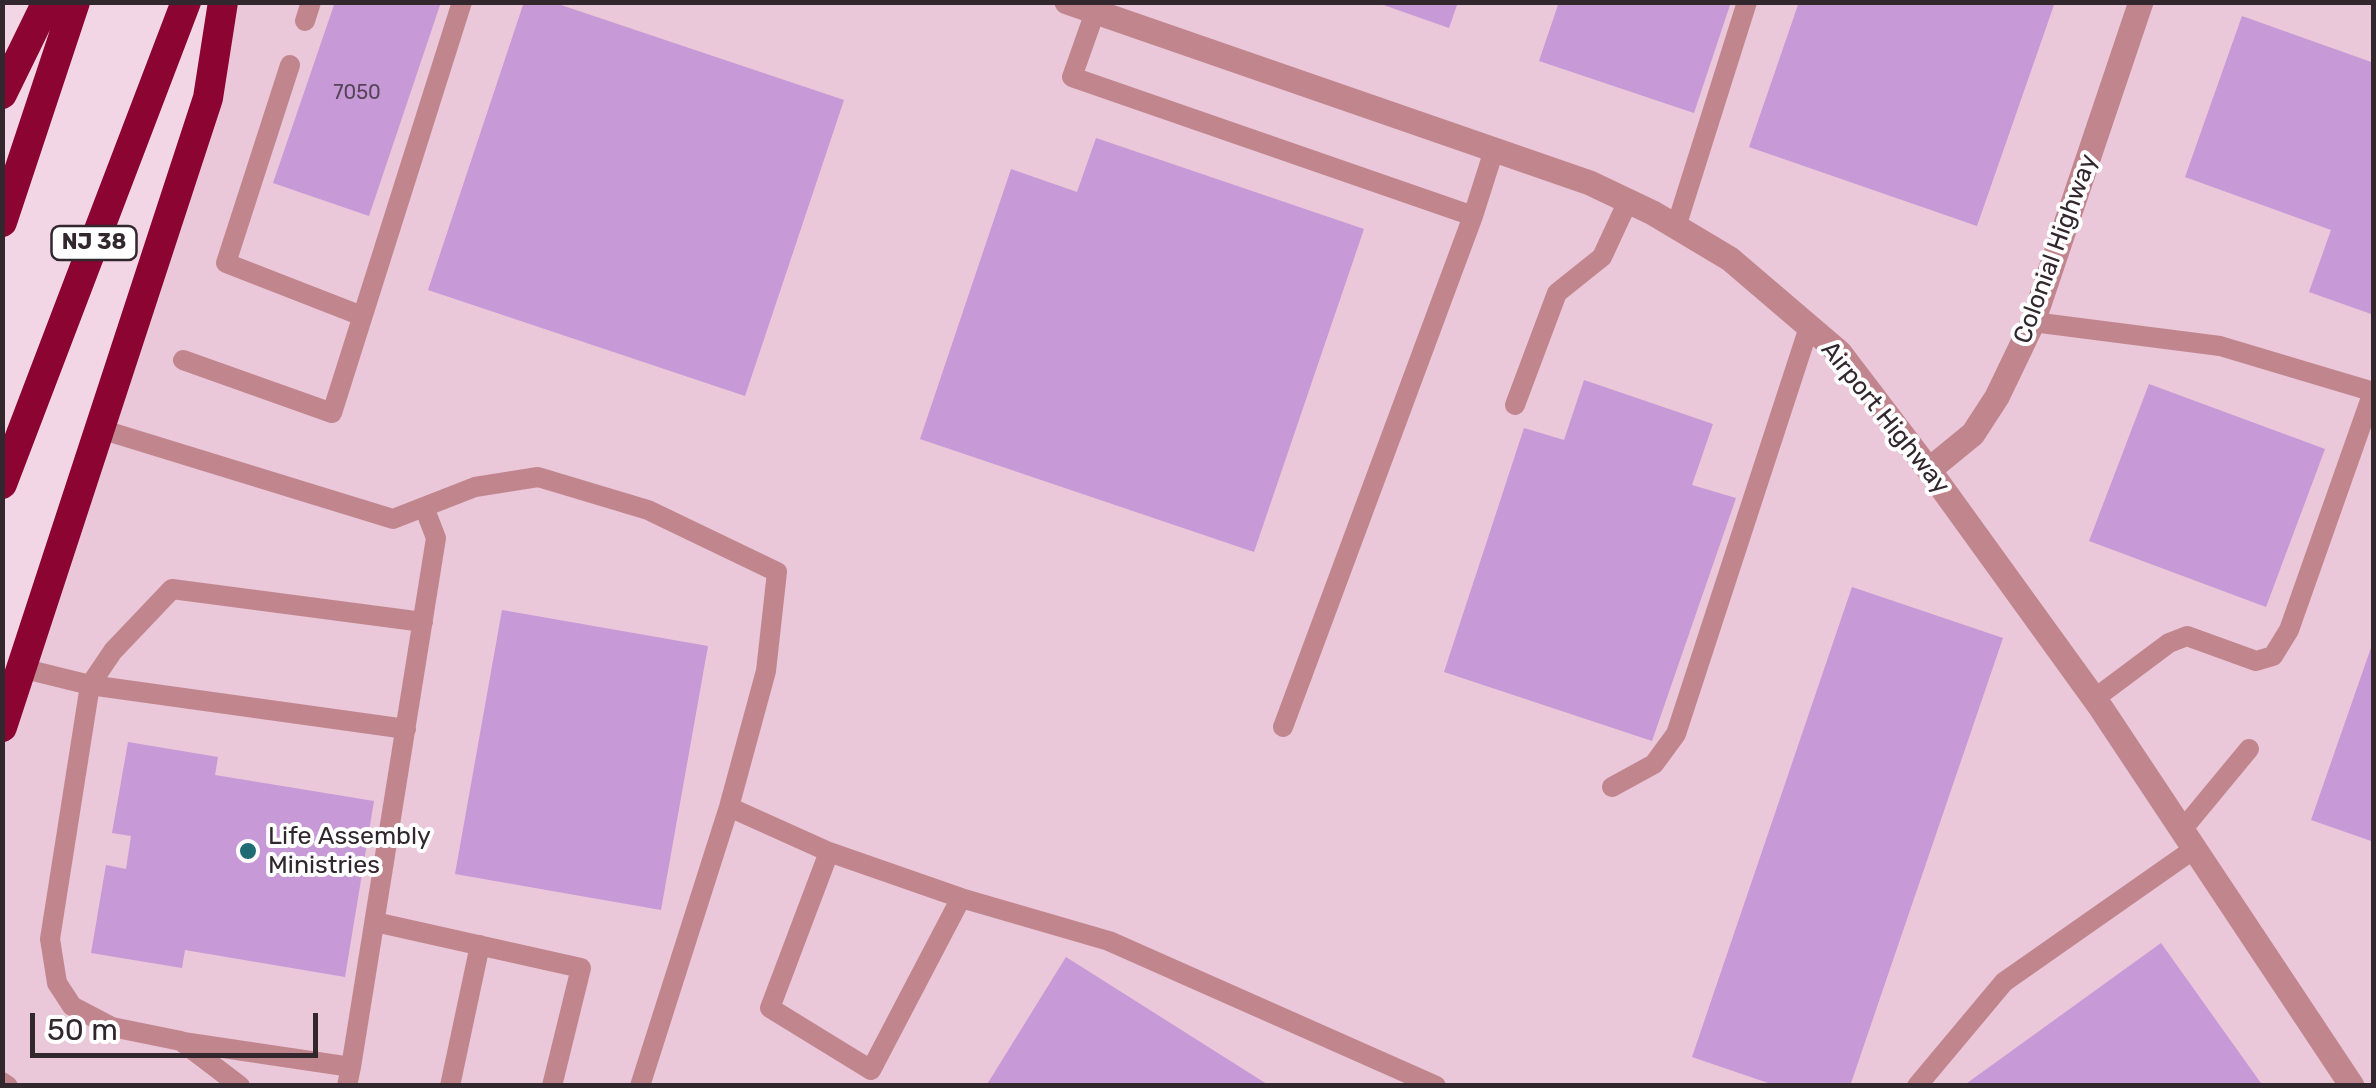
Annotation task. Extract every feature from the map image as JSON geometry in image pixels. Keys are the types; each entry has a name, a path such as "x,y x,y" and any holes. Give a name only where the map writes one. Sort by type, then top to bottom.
{"highway":[{"path":"2,94 48,2"},
{"path":"2,222 75,2"},
{"name":"NJ 38","path":"2,484 186,2"},
{"path":"2,727 208,98 223,2"}],"street":[{"name":"Airport Highway","path":"1066,2 1494,150 1628,201 1730,258 1840,354 1929,470 2094,699 2352,1086"},
{"name":"Colonial Highway","path":"1929,470 1973,434 1997,397 2033,322 2141,2"}],"lane":[{"path":"183,360 332,413 462,2"},
{"path":"1676,227 1747,2"},
{"path":"1095,12 1072,77 1473,216"},
{"path":"290,65 226,264 362,316"},
{"path":"1283,728 1494,150"},
{"path":"1515,406 1557,292 1602,257 1628,201"},
{"path":"2033,322 2220,346 2373,392 2289,630 2274,656 2256,661 2186,636 2094,699"},
{"path":"1612,787 1654,764 1676,734 1809,327"},
{"path":"97,428 393,519 475,487 538,477 648,510 777,572 766,670 729,806 640,1086"},
{"path":"422,622 172,589 113,651 90,685 50,939 58,984 72,1006 112,1027 350,1076 436,538 424,507"},
{"path":"21,668 90,685 406,730"},
{"path":"1917,1086 2004,982 2188,840 2248,750"},
{"path":"729,806 829,852 960,898 1108,941 1436,1086"},
{"path":"829,852 770,1008 871,1070 960,898"},
{"path":"375,922 580,968 552,1086"},
{"path":"450,1086 480,945"},
{"path":"181,1041 240,1086"}],"shaded area":[{"path":"223,3 2373,3 2373,1085 3,1086 3,727"}],"building":[{"path":"335,2 441,2 369,216 273,183"},
{"path":"524,2 552,2 844,100 745,396 428,290"},
{"path":"1375,2 1458,2 1449,28"},
{"path":"1559,2 1731,2 1694,113 1539,61"},
{"path":"1799,2 2055,2 1977,226 1749,147"},
{"path":"2242,16 2374,63 2374,315 2309,292 2331,230 2185,177"},
{"path":"1096,138 1364,229 1254,552 920,439 1011,169 1077,192"},
{"path":"1584,380 1713,424 1692,485 1736,498 1652,741 1444,672 1524,428 1564,440"},
{"path":"2149,384 2325,449 2266,607 2089,541"},
{"path":"1852,587 2003,638 1850,1086 1777,1086 1692,1057"},
{"path":"502,610 708,646 661,910 455,874"},
{"path":"2374,642 2374,842 2311,820"},
{"name":"Life Assembly Ministries","path":"128,742 218,757 215,775 374,801 345,977 185,950 182,968 91,953 106,865 126,869 131,836 112,833"},
{"path":"2161,943 2263,1086 1963,1086"},
{"path":"1066,957 1270,1086 986,1086"}],"place":[{"name":"Life Assembly Ministries","path":"248,851"}]}
